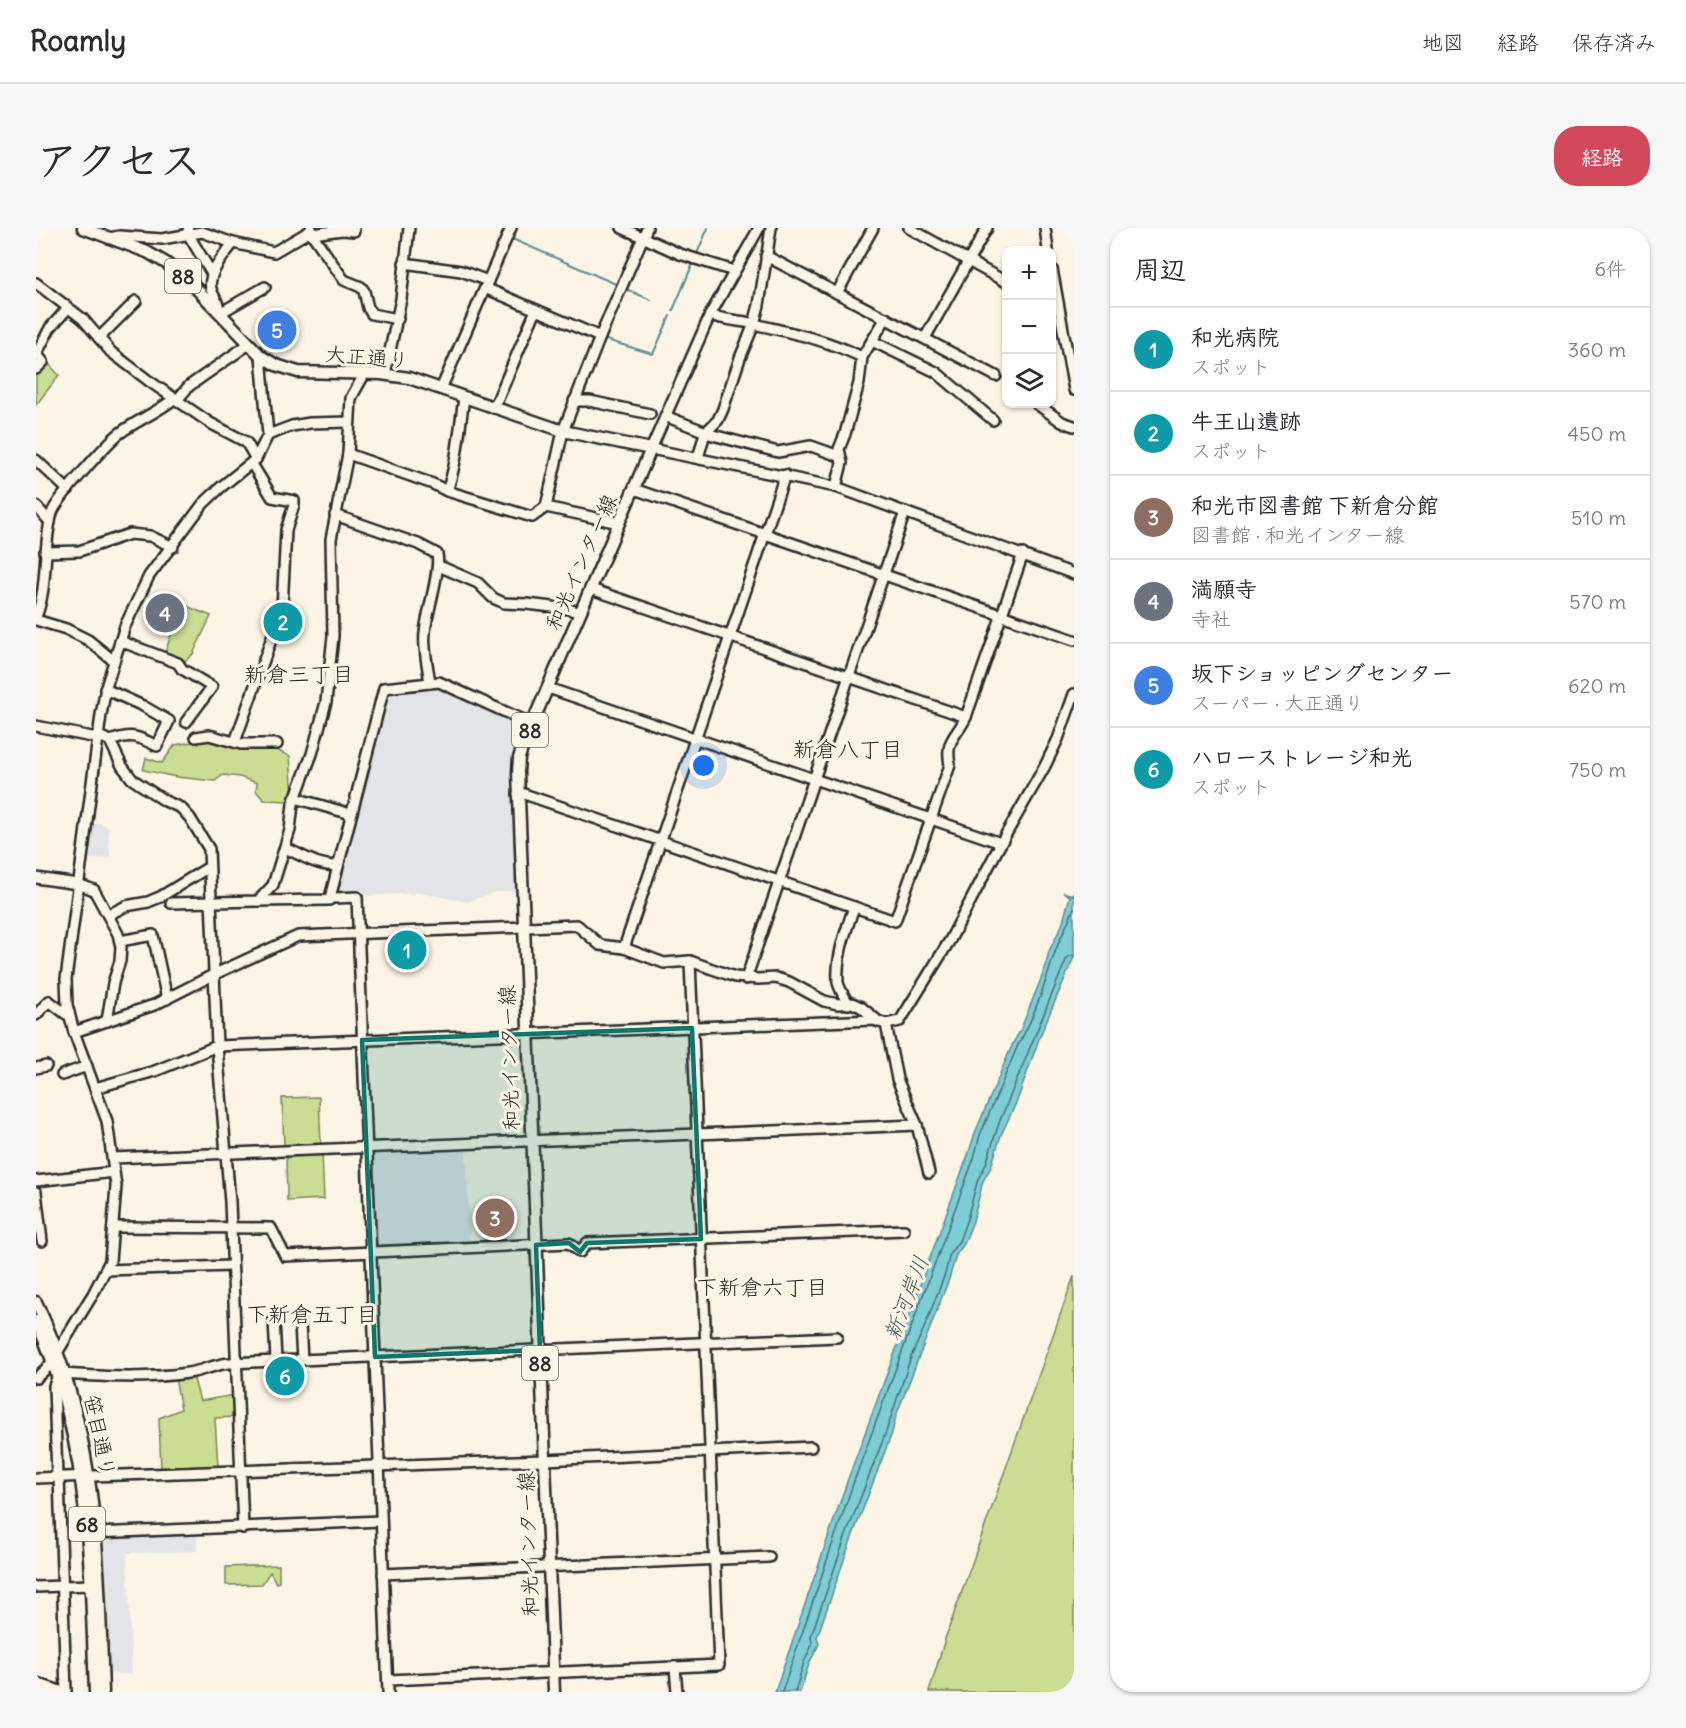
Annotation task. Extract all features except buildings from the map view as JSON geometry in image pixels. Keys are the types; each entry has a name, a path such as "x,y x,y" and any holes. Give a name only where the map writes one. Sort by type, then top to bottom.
{"main road":[{"name":"大正通り","path":"83,228 147,252 166,262 187,280 261,356 276,365 298,372 385,374 409,378 562,430 651,449"},
{"name":"和光インター線","path":"554,1692 523,928 518,794 519,758 651,449"},
{"name":"笹目通り","path":"36,1302 78,1420 96,1533 103,1692"},
{"name":"笹目通り","path":"36,1321 55,1356"},
{"name":"笹目通り","path":"86,1477 95,1692"}],"street":[{"path":"110,238 119,236 162,239 188,231 220,233 233,243 274,252 311,231 354,231 354,228"},
{"path":"385,374 398,319 409,228"},
{"path":"441,389 511,228"},
{"path":"622,228 645,233 680,254 734,271"},
{"path":"759,228 710,315 651,449 836,487 1074,574"},
{"path":"698,458 706,433 718,420 723,409 754,324 771,228"},
{"path":"837,292 873,228"},
{"path":"909,228 1002,280"},
{"path":"925,338 987,228"},
{"path":"1045,228 1047,246"},
{"path":"188,231 212,274"},
{"path":"311,231 344,280 362,287 372,314 398,319"},
{"path":"348,454 447,491 532,517 546,507 562,430 645,233"},
{"path":"233,243 212,274 211,288 219,303 219,312 265,287"},
{"path":"766,256 996,376"},
{"path":"404,262 461,271 536,310 600,337"},
{"path":"36,283 82,319 111,352 210,423 246,442 272,497 294,501 286,530 282,609 235,742"},
{"path":"99,338 135,301"},
{"path":"36,369 43,362 36,353 50,328 68,308"},
{"path":"1056,309 1074,390"},
{"path":"494,408 536,310"},
{"path":"710,315 726,321 754,324 820,339 862,357"},
{"path":"836,487 842,463 839,449 859,383 862,357 886,318"},
{"path":"872,341 936,372 993,420"},
{"path":"114,661 88,640 66,629 36,619 45,585 41,560 55,505 118,434 159,411 189,386 249,344"},
{"path":"36,1378 55,1356 106,1270 112,1253 116,1198 107,1120 74,1032 69,1013 66,979 105,689 120,641 143,586 211,496 254,461 268,435 261,356"},
{"path":"258,901 273,885 290,830 295,798 312,754 326,702 333,636 330,546 348,454 351,398 365,373"},
{"path":"447,491 458,452 457,440 464,398"},
{"path":"574,401 590,400 650,414"},
{"path":"1042,408 1062,422 1074,426"},
{"path":"665,416 706,433 778,452 811,446 839,456"},
{"path":"268,435 292,426 310,423 349,422"},
{"path":"36,460 68,490"},
{"path":"624,948 785,476"},
{"path":"634,489 1074,640"},
{"path":"36,507 50,522"},
{"path":"546,507 619,523"},
{"path":"746,978 905,512"},
{"path":"335,515 429,549 437,554 439,566 425,632 430,683"},
{"path":"41,560 80,551 130,534 150,536 173,547"},
{"path":"518,794 524,794 895,921 950,765 947,751 951,740 966,717 1023,554"},
{"path":"439,566 478,583 493,598 504,603 569,609 580,613"},
{"path":"591,589 966,717"},
{"path":"120,641 178,663 182,669 212,687 186,722"},
{"path":"332,897 384,688 439,682 532,723"},
{"path":"548,688 1001,843"},
{"path":"36,726 97,736 110,741 136,736 157,746 169,721 105,689"},
{"path":"95,1088 155,1071 217,1046 900,1021 950,940 1045,766 1058,739 1074,694"},
{"path":"196,737 209,735 235,742 277,744"},
{"path":"110,741 122,766 132,779 165,801 181,808 209,849 217,1046 231,1228 243,1528"},
{"path":"295,798 351,814"},
{"path":"285,848 306,860 328,866 338,866"},
{"path":"108,915 126,906 153,901 209,867"},
{"path":"36,878 78,884 94,890 108,915 120,941 121,953 112,983 107,1021"},
{"path":"171,903 329,900 332,897 357,897 388,1692"},
{"path":"848,1004 838,984 839,966 841,947 854,908"},
{"path":"74,1032 148,1008 298,936 577,925 600,945 624,948 664,963 690,961 735,977 776,978 789,982 824,1001 838,1004 852,1003 861,1007 883,1023 897,1079 917,1125 929,1173"},
{"path":"120,941 153,935 167,999"},
{"path":"388,1680 719,1665 690,961"},
{"path":"36,1015 49,1001 66,1014 69,1013"},
{"path":"63,1075 87,1066"},
{"path":"113,1158 917,1125"},
{"path":"36,1181 114,1172"},
{"path":"36,1198 42,1241"},
{"path":"113,1227 272,1228 285,1256 569,1243 580,1252 587,1243 904,1230"},
{"path":"106,1270 232,1266"},
{"path":"274,1319 276,1360"},
{"path":"300,1324 302,1360"},
{"path":"36,1683 64,1692 54,1386 62,1375 126,1379 190,1373 215,1364 276,1360 837,1337"},
{"path":"36,1478 545,1460 811,1447"},
{"path":"96,1533 381,1521"},
{"path":"383,1574 769,1557"},
{"path":"36,1587 91,1585"},
{"path":"675,1667 677,1692"}],"highlighted area":[{"path":"692,1028 701,1239 587,1243 580,1252 569,1243 536,1245 540,1350 375,1357 362,1040"}],"shaded area":[{"path":"439,684 527,725 517,744 513,759 517,891 495,892 468,902 420,893 336,895 333,892 386,690"},
{"path":"100,823 108,827 110,857 85,860 90,825"},
{"path":"466,1148 470,1243 375,1246 371,1152"},
{"path":"197,1534 197,1551 127,1553 132,1674 109,1674 104,1537"}],"green space":[{"path":"48,363 59,375 36,405 36,374"},
{"path":"181,604 211,616 193,654 185,661 165,653"},
{"path":"210,739 231,744 236,749 274,749 290,756 293,796 291,801 264,800 256,791 257,783 240,777 223,775 215,781 176,777 143,770 146,758 162,763 175,745"},
{"path":"319,1097 321,1145 284,1147 282,1098"},
{"path":"322,1153 324,1199 287,1201 286,1155"},
{"path":"1074,1276 1074,1692 929,1692 945,1639"},
{"path":"193,1376 200,1401 234,1395 237,1417 215,1418 218,1467 161,1470 159,1418 181,1409 175,1378"},
{"path":"279,1565 279,1582 276,1583 270,1572 262,1584 226,1585 226,1567"}],"water":[{"path":"1063,892 1072,895 1074,892 1074,957 1040,1036 1017,1101 1001,1135 991,1167 983,1181 973,1221 964,1244 956,1255 949,1279 896,1416 892,1433 817,1637 819,1644 809,1664 800,1692 775,1692 848,1479 975,1133 1020,1031 1045,969 1049,951 1062,925 1070,896"}],"waterway":[{"path":"696,256 708,228"},
{"path":"510,238 618,285"},
{"path":"673,310 694,261"},
{"path":"626,289 651,300"},
{"path":"603,339 653,354 670,316"}],"place":[{"name":"坂下ショッピングセンター","path":"277,330"},
{"name":"満願寺","path":"165,613"},
{"name":"牛王山遺跡","path":"283,622"},
{"name":"和光病院","path":"407,950"},
{"name":"和光市図書館 下新倉分館","path":"495,1218"},
{"name":"ハローストレージ和光","path":"285,1376"}],"district":[{"name":"新倉三丁目","path":"299,674"},
{"name":"新倉八丁目","path":"848,749"},
{"name":"下新倉六丁目","path":"762,1287"},
{"name":"下新倉五丁目","path":"312,1314"}],"water label":[{"name":"新河岸川","path":"906,1298"}]}
